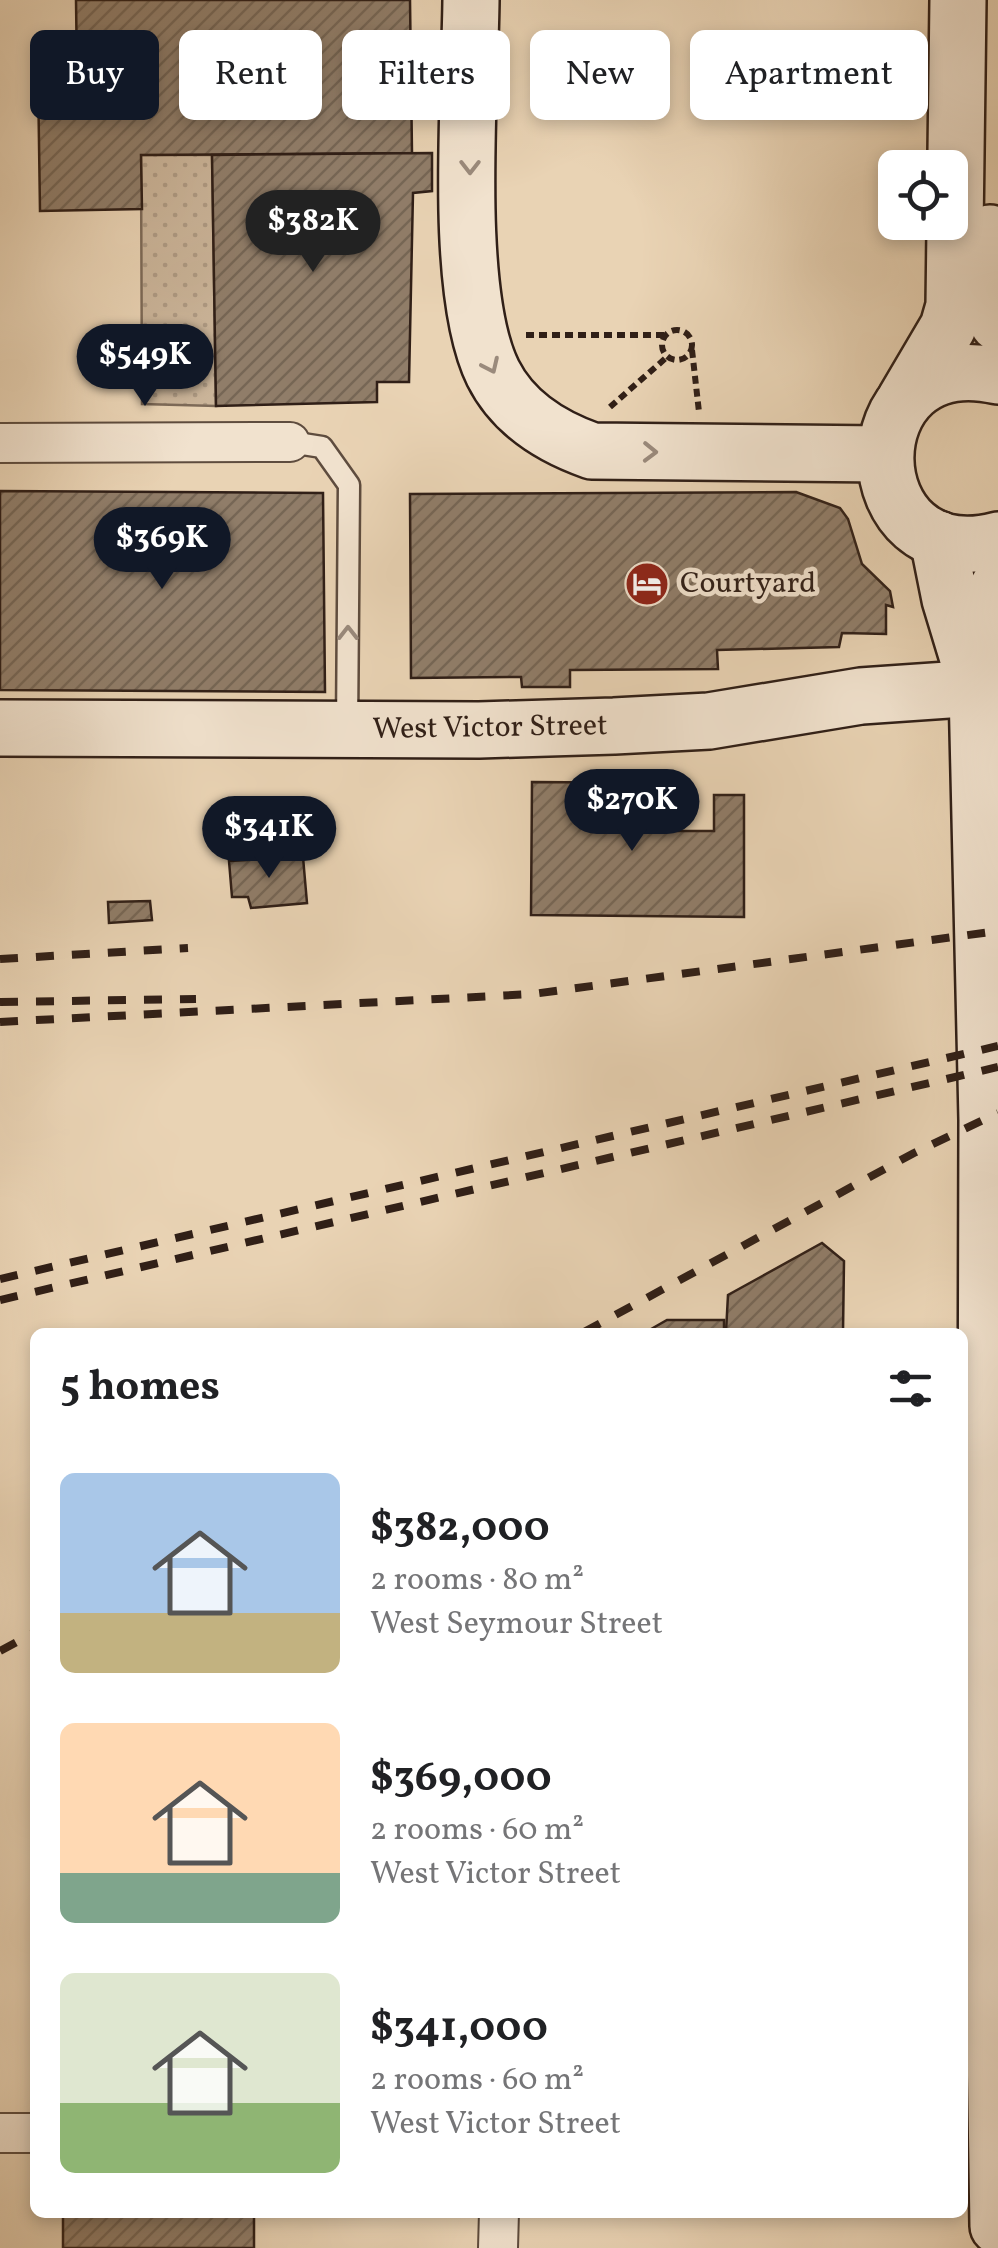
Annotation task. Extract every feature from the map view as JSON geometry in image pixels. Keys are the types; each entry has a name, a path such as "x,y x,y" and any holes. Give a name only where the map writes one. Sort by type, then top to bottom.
{"main road":[{"path":"470,0 470,272 481,343 494,377 519,408 555,438 592,451 883,454"},
{"path":"958,0 954,306 948,327 889,425 883,454 885,475 898,505 919,528 938,539 960,544 998,540"},
{"path":"986,0 991,294 998,323"},
{"path":"905,400 924,384 948,374 972,371 998,376"},
{"path":"938,539 950,599 977,688"},
{"path":"998,587 977,688 992,1362 996,1920 979,2138 998,2226"},
{"name":"West Victor Street","path":"0,728 347,730 690,722 861,696 977,688"}],"street":[{"path":"0,443 290,442"},
{"path":"0,2134 30,2134"},
{"path":"498,2248 499,2218"}],"lane":[{"path":"290,442 322,447 350,485 347,730"}],"path":[{"path":"526,336 666,335 683,331 691,338 700,426"},
{"path":"666,335 662,348 667,356 682,360 692,348"},
{"path":"609,408 667,356"}],"shaded area":[{"path":"141,155 212,155 216,406 142,404"}],"building":[{"path":"76,0 410,0 410,30 342,30 342,120 412,120 412,153 141,155 142,209 40,211 39,120 159,120 159,30 76,30"},
{"path":"432,153 432,191 413,193 409,382 377,382 377,402 216,406 212,155"},
{"path":"0,491 323,493 325,692 0,690"},
{"name":"Courtyard","path":"796,492 840,508 848,519 862,564 890,591 893,607 886,605 886,634 842,633 839,647 717,650 718,669 570,670 570,687 522,687 521,677 411,678 410,494"},
{"path":"532,782 671,783 670,831 714,831 714,795 744,795 744,917 531,915"},
{"path":"303,857 307,903 251,908 248,897 232,897 229,861"},
{"path":"150,901 152,920 109,923 108,902"},
{"path":"822,1243 844,1261 843,1328 726,1328 728,1295"},
{"path":"667,1320 724,1320 724,1328 653,1328"},
{"path":"63,2218 254,2218 254,2248 63,2248"}],"railway":[{"path":"0,1022 533,994 998,931"},
{"path":"0,959 188,948"},
{"path":"0,1002 196,999"},
{"path":"0,1279 998,1046"},
{"path":"0,1300 998,1067"},
{"path":"591,1328 914,1153 998,1113"},
{"path":"0,1651 30,1635"}],"place":[{"name":"Courtyard","path":"647,584"}]}
